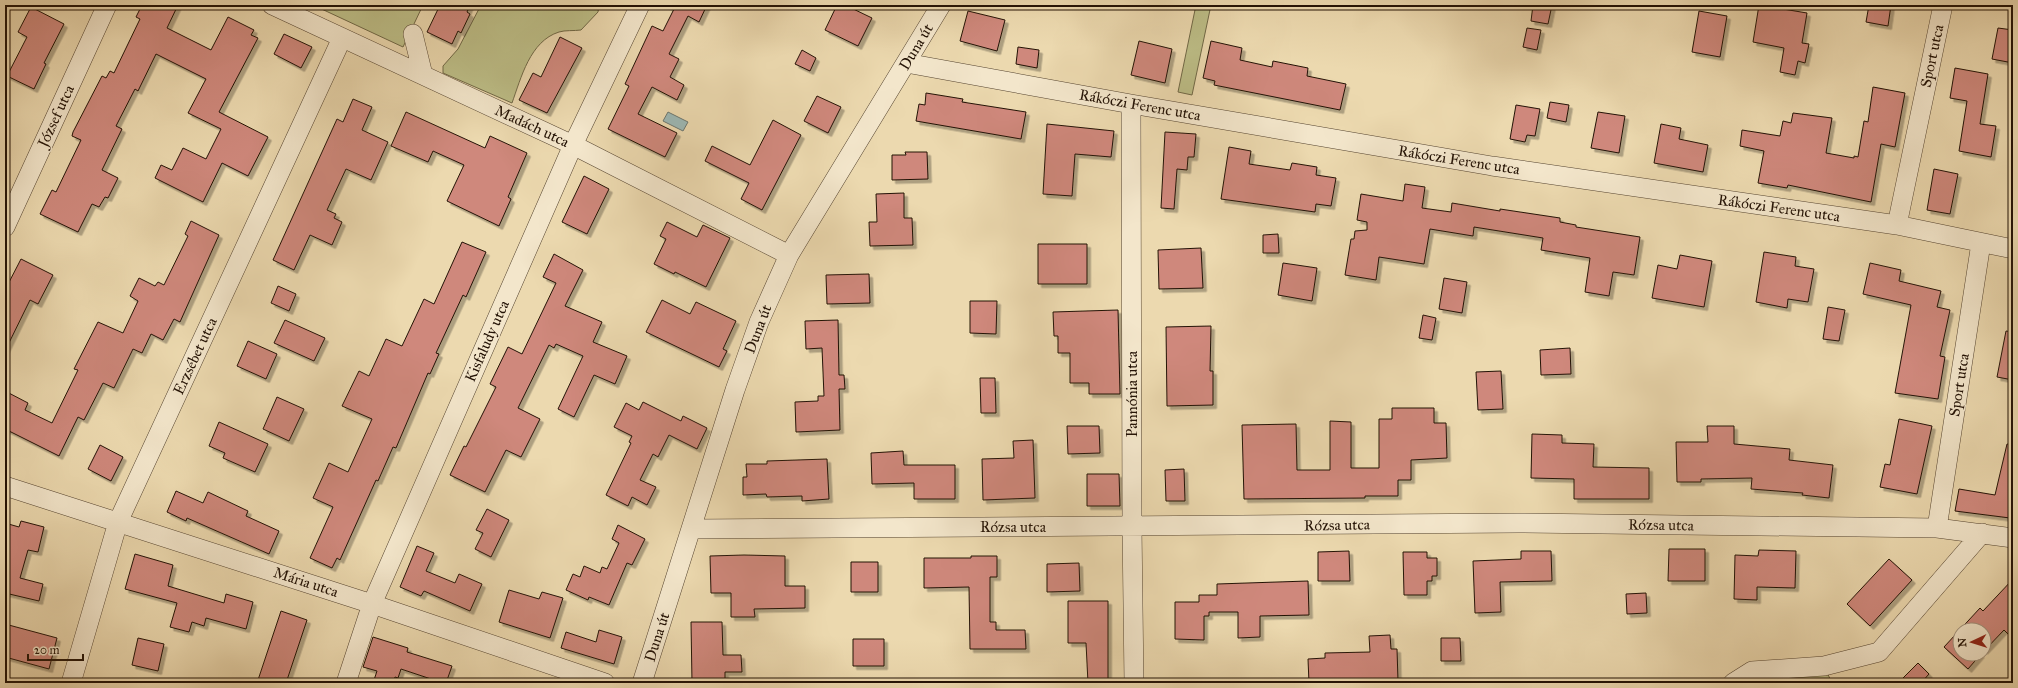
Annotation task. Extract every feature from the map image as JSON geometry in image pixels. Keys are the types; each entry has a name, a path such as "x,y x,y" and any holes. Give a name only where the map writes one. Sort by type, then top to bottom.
{"street":[{"name":"József utca","path":"5,227 107,5"},
{"name":"Madách utca","path":"272,5 573,145 790,255"},
{"name":"Kisfaludy utca","path":"346,683 372,604 573,145 640,5"},
{"name":"Duna út","path":"642,683 735,390 759,322 790,255 941,5"},
{"name":"Sport utca","path":"1897,225 1943,5"},
{"path":"413,34 423,75"},
{"name":"Erzsébet utca","path":"71,683 118,522 342,38"},
{"name":"Rákóczi Ferenc utca","path":"906,63 1131,104 1492,166 1897,225 1981,243 2013,248"},
{"name":"Pannónia utca","path":"1131,104 1134,683"},
{"name":"Sport utca","path":"1937,528 1981,243"},
{"name":"Mária utca","path":"5,486 372,604 605,683"},
{"name":"Rózsa utca","path":"692,529 1518,523 1937,528 2013,538"},
{"path":"1733,683 1752,671 1824,666 1878,652 1982,533"}],"green space":[{"path":"313,5 423,5 403,47"},
{"path":"481,5 599,5 598,12 581,30 559,32 541,43 534,52 523,72 512,103 443,73 443,66 458,49"},
{"path":"1196,5 1211,5 1192,95 1178,92"},
{"path":"1824,666 1832,683 1733,683"}],"water":[{"path":"668,112 688,122 683,131 663,121"}],"building":[{"path":"142,5 178,5 167,28 211,50 228,17 254,30 251,35 258,38 219,112 268,137 248,176 222,163 203,202 155,178 161,165 172,170 183,148 206,159 221,129 188,113 206,79 156,54 138,91 135,89 116,126 122,129 102,170 118,178 108,198 105,197 99,207 92,204 78,232 40,214 52,190 56,192 81,140 72,136 73,132 102,76 106,78 110,71 114,73 140,19 136,17"},
{"path":"440,5 470,5 467,12 470,14 461,33 458,31 452,44 427,32"},
{"path":"665,5 707,5 699,22 688,16 669,54 679,59 670,77 684,85 677,100 652,87 638,114 677,133 665,157 608,129 629,86 625,84 652,26 663,31 674,9"},
{"path":"837,5 845,5 872,18 858,46 825,30"},
{"path":"1533,5 1552,5 1548,24 1531,21"},
{"path":"1759,5 1807,13 1802,43 1809,44 1805,63 1798,61 1795,75 1780,72 1784,48 1753,42"},
{"path":"1869,5 1891,5 1888,26 1866,22"},
{"path":"31,7 64,24 44,63 46,64 34,89 7,76 27,37 18,32"},
{"path":"968,11 1005,20 997,51 960,41"},
{"path":"1699,11 1727,16 1720,57 1692,52"},
{"path":"1527,28 1541,30 1537,50 1523,47"},
{"path":"1998,28 2013,30 2013,63 1992,59"},
{"path":"284,34 312,47 301,68 274,54"},
{"path":"560,37 582,48 547,113 519,100 533,73 541,77"},
{"path":"1139,41 1172,49 1165,83 1131,75"},
{"path":"1211,41 1242,48 1240,60 1272,67 1273,61 1308,68 1307,76 1346,84 1340,110 1214,85 1215,81 1203,78"},
{"path":"1018,47 1039,50 1037,68 1016,64"},
{"path":"802,50 816,58 810,71 795,64"},
{"path":"1955,68 1988,74 1980,124 1996,126 1991,157 1959,151 1967,101 1950,98"},
{"path":"1873,87 1905,93 1895,147 1881,144 1871,202 1788,185 1787,188 1758,183 1764,151 1740,146 1742,130 1780,136 1783,121 1791,123 1793,113 1832,118 1826,153 1854,158 1854,156 1858,157 1864,121 1868,122"},
{"path":"926,93 963,99 962,102 1026,112 1021,139 916,121 919,104 925,105"},
{"path":"817,96 841,107 828,133 804,121"},
{"path":"353,99 372,107 362,130 388,142 371,180 346,169 327,210 336,214 334,218 342,222 332,245 310,235 294,270 273,260 337,119 343,122"},
{"path":"1550,102 1569,105 1566,122 1547,118"},
{"path":"1516,105 1540,109 1535,136 1527,135 1525,142 1510,139"},
{"path":"406,112 485,148 490,136 527,153 508,197 511,199 499,226 447,201 464,165 433,151 428,162 391,146"},
{"path":"1598,112 1625,116 1619,153 1591,148"},
{"path":"773,120 801,135 762,210 741,199 749,183 705,161 712,146 750,165"},
{"path":"1047,124 1114,131 1111,157 1075,154 1072,196 1043,194"},
{"path":"1661,124 1681,128 1679,139 1708,145 1703,172 1654,163"},
{"path":"1165,132 1196,134 1194,157 1188,157 1187,170 1177,169 1174,209 1161,208"},
{"path":"1229,147 1251,151 1249,164 1290,170 1292,163 1317,167 1316,175 1336,178 1331,206 1316,204 1315,212 1221,199"},
{"path":"905,152 927,152 928,179 892,180 892,155 906,155"},
{"path":"1934,169 1958,174 1950,214 1927,210"},
{"path":"584,176 609,189 587,234 562,222"},
{"path":"1405,184 1425,187 1422,208 1451,212 1452,203 1500,211 1500,209 1560,218 1560,222 1576,225 1576,227 1640,237 1634,275 1613,272 1609,296 1585,292 1590,258 1541,250 1543,238 1474,227 1473,236 1430,229 1424,264 1379,257 1376,280 1345,275 1351,239 1354,239 1355,231 1367,230 1367,222 1357,220 1361,194 1403,201"},
{"path":"904,193 904,218 912,218 913,245 870,246 869,222 877,222 876,194"},
{"path":"191,221 219,235 180,322 174,319 163,340 151,334 142,353 133,349 114,388 103,383 84,420 78,417 59,456 5,429 5,391 28,403 25,410 52,423 78,370 74,369 98,322 123,333 138,301 130,296 139,278 155,286 158,282 164,285 188,236 185,234"},
{"path":"667,222 697,237 703,225 730,238 706,287 654,264 666,239 660,236"},
{"path":"1278,234 1279,253 1263,253 1263,235"},
{"path":"462,242 486,252 466,297 463,295 436,353 439,354 430,374 428,373 396,448 393,447 378,481 376,480 340,560 337,558 332,568 310,558 333,507 313,498 329,463 348,472 372,419 342,406 359,371 369,376 386,339 402,346 424,299 434,304"},
{"path":"1038,244 1087,244 1087,284 1038,284"},
{"path":"1201,248 1203,288 1159,289 1158,250"},
{"path":"1764,252 1796,257 1795,266 1814,269 1808,302 1788,299 1787,308 1756,302"},
{"path":"554,254 583,270 565,306 602,322 593,342 627,356 615,384 594,375 574,417 558,409 583,356 556,344 554,348 549,345 518,408 540,419 521,457 506,450 485,492 450,475 464,446 466,447 496,387 490,384 508,347 522,354 556,283 543,277"},
{"path":"1680,255 1712,261 1704,307 1652,298 1658,265 1677,269"},
{"path":"21,259 53,275 38,304 30,300 5,351 5,290"},
{"path":"1283,263 1317,268 1312,301 1278,295"},
{"path":"1870,263 1901,270 1899,281 1941,291 1937,307 1950,310 1940,356 1945,357 1938,399 1895,393 1911,305 1863,294"},
{"path":"869,274 870,303 827,304 826,275"},
{"path":"1444,278 1467,282 1462,313 1439,309"},
{"path":"278,286 296,294 289,311 271,303"},
{"path":"662,300 690,314 696,302 736,321 723,349 727,351 719,367 646,332"},
{"path":"970,301 997,301 996,334 970,333"},
{"path":"1828,307 1845,310 1839,341 1823,339"},
{"path":"1118,310 1120,394 1089,394 1089,383 1070,383 1070,353 1058,353 1058,336 1054,336 1053,312"},
{"path":"1423,315 1436,318 1432,340 1419,338"},
{"path":"285,320 325,338 314,361 274,343"},
{"path":"838,320 839,375 844,375 845,389 839,389 840,430 796,432 795,402 818,401 818,396 824,396 822,348 806,349 805,321"},
{"path":"1211,326 1210,371 1213,371 1213,405 1167,406 1166,327"},
{"path":"2006,331 2013,332 2013,380 1997,377"},
{"path":"248,341 277,354 266,379 237,366"},
{"path":"1570,348 1571,374 1541,375 1540,350"},
{"path":"1501,371 1503,409 1478,410 1476,372"},
{"path":"980,378 995,378 996,413 981,413"},
{"path":"277,397 304,409 289,441 263,429"},
{"path":"643,402 681,421 683,416 707,428 697,449 669,435 658,457 653,454 640,480 656,487 647,505 632,497 628,506 606,495 631,443 629,442 632,436 614,427 626,403 639,410"},
{"path":"1392,408 1434,408 1434,423 1446,423 1447,458 1411,460 1411,480 1398,480 1398,496 1365,496 1365,498 1244,499 1242,425 1296,424 1297,470 1330,470 1330,421 1351,422 1351,468 1379,468 1379,419 1392,419"},
{"path":"1899,419 1932,426 1917,494 1880,487 1885,464 1890,465"},
{"path":"219,422 268,444 255,472 223,458 225,453 209,446"},
{"path":"1067,426 1099,426 1100,453 1068,454"},
{"path":"1707,426 1734,426 1734,444 1790,449 1789,460 1833,465 1829,498 1802,495 1803,493 1751,489 1752,478 1701,479 1701,482 1677,482 1676,442 1708,442"},
{"path":"1532,434 1562,435 1562,443 1594,444 1593,467 1649,468 1649,499 1574,499 1574,479 1531,478"},
{"path":"1033,440 1035,498 983,500 982,459 1014,458 1013,441"},
{"path":"2007,444 2013,445 2013,504 2010,518 1955,511 1959,489 1995,495"},
{"path":"100,445 123,457 111,481 88,469"},
{"path":"903,451 904,465 955,465 955,499 914,499 914,483 872,484 871,453"},
{"path":"827,459 829,499 802,501 802,496 767,497 766,494 743,495 743,477 747,477 746,464 767,464 767,461"},
{"path":"1184,469 1185,501 1166,501 1165,470"},
{"path":"1087,474 1119,474 1120,506 1087,506"},
{"path":"176,491 203,503 208,492 248,511 246,516 279,531 269,554 187,518 186,521 167,512"},
{"path":"487,509 509,520 491,557 475,549 483,533 476,530"},
{"path":"21,521 44,527 38,552 28,550 20,578 43,584 39,601 5,593 5,523 19,527"},
{"path":"618,525 645,539 632,565 627,563 609,605 589,597 588,600 566,590 573,574 580,577 584,566 600,573 602,567 607,569 619,543 612,539"},
{"path":"417,546 434,553 426,571 455,583 459,574 482,584 470,611 424,591 421,596 400,587"},
{"path":"1669,549 1705,549 1705,581 1668,581"},
{"path":"1759,550 1796,551 1795,588 1757,587 1757,600 1734,599 1735,555 1758,556"},
{"path":"1349,551 1350,581 1318,581 1318,552"},
{"path":"1521,551 1551,551 1552,581 1500,582 1501,612 1475,613 1473,561 1521,559"},
{"path":"1403,552 1427,552 1427,558 1437,558 1437,576 1432,576 1432,581 1427,581 1427,595 1404,595"},
{"path":"135,554 173,565 168,586 224,603 226,594 253,602 246,629 206,618 204,626 192,622 189,632 170,627 177,603 125,589"},
{"path":"710,556 785,556 785,586 805,586 805,608 754,609 755,617 731,617 731,593 711,593"},
{"path":"971,556 997,556 997,577 990,577 990,622 996,622 996,630 1025,630 1026,649 970,649 969,587 924,588 924,558 971,558"},
{"path":"1889,559 1912,580 1870,626 1847,604"},
{"path":"851,562 878,562 878,592 851,592"},
{"path":"1079,563 1080,591 1047,592 1047,564"},
{"path":"2013,579 2013,639 2004,630 1992,643 1992,622 1967,622 1980,608 1983,611"},
{"path":"1308,581 1309,615 1260,616 1260,637 1238,638 1238,612 1209,612 1209,616 1204,616 1204,640 1175,639 1175,602 1199,602 1199,595 1217,595 1217,584"},
{"path":"509,590 539,599 542,592 563,598 550,638 499,622"},
{"path":"1646,593 1647,613 1627,614 1626,594"},
{"path":"1068,601 1108,601 1108,683 1088,683 1086,643 1068,643"},
{"path":"281,611 307,620 286,683 257,683"},
{"path":"691,622 722,622 723,655 741,655 742,672 725,672 725,683 692,683"},
{"path":"5,624 57,638 49,669 5,657"},
{"path":"599,630 622,637 614,664 561,648 566,632 596,642"},
{"path":"1390,635 1391,649 1397,649 1398,681 1309,683 1308,659 1325,658 1325,653 1370,652 1369,636"},
{"path":"373,637 408,648 407,652 452,666 446,683 429,683 431,679 401,669 398,678 395,677 393,683 373,683 377,671 363,667"},
{"path":"138,638 164,644 158,671 132,665"},
{"path":"1441,638 1460,638 1461,661 1441,661"},
{"path":"1952,638 1952,654 1944,647"},
{"path":"853,639 884,639 884,666 853,666"},
{"path":"1960,662 1974,662 1968,669"},
{"path":"1918,663 1929,674 1921,683 1898,683"}]}
